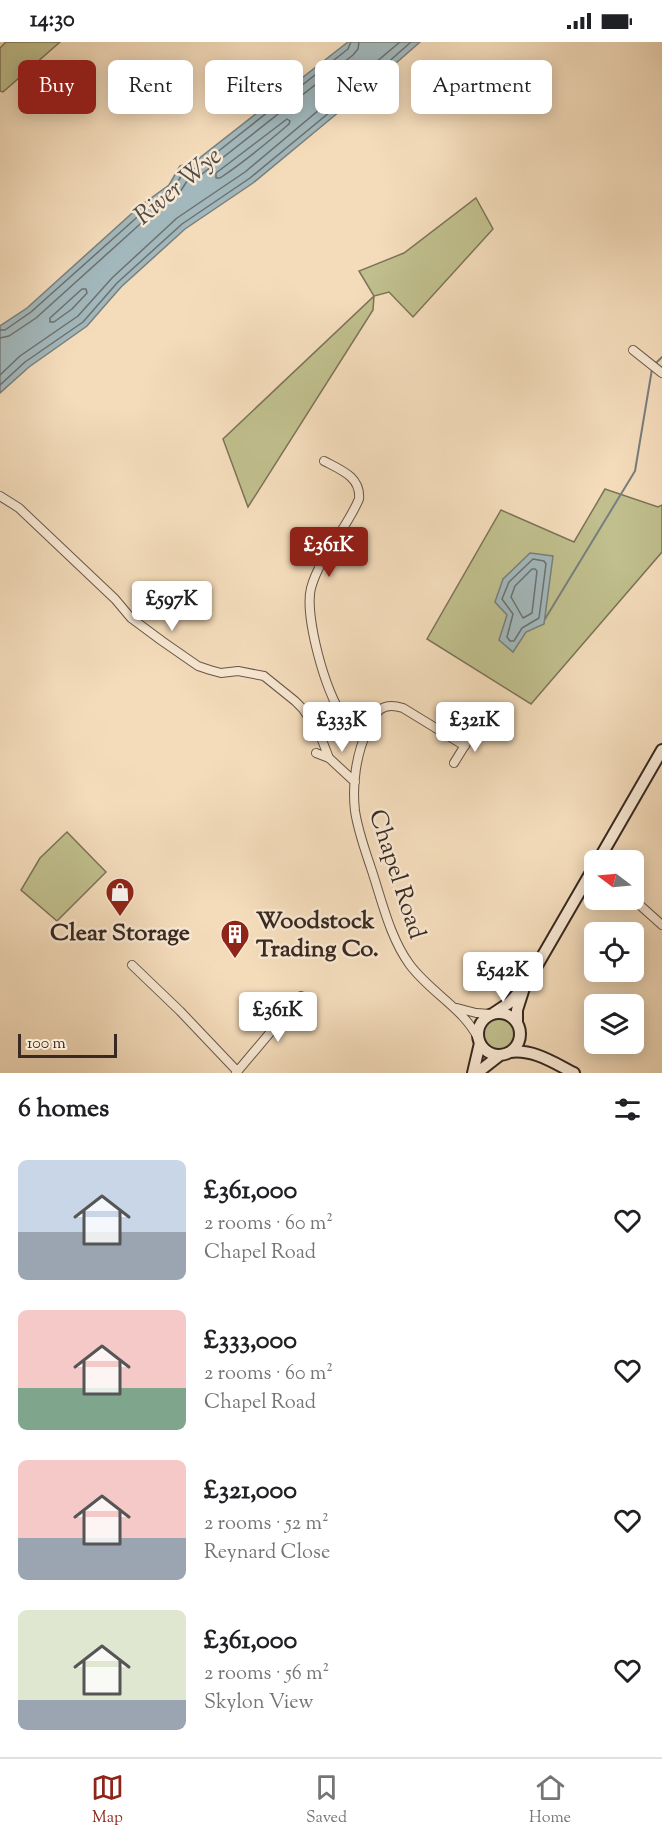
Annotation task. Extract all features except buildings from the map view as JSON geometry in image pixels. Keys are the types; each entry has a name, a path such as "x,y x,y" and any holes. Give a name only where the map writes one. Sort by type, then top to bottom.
{"main road":[{"path":"604,850 662,750"},
{"path":"475,1073 517,1045 518,1004 524,988 584,884"},
{"path":"475,1073 481,1023 509,1003 524,988"},
{"path":"492,1014 509,1015 533,1050 574,1073"},
{"path":"479,1041 490,1053 524,1051 542,1056"}],"street":[{"path":"633,350 662,374"},
{"path":"324,461 354,479 359,485 359,499 314,581 309,603 310,618 321,662 340,711 345,718 366,732 379,710 392,704 403,708 465,746"},
{"path":"0,496 19,508 115,599 131,618 198,666 221,673 238,671 264,676 272,682 303,709 320,735 329,758"},
{"path":"454,764 475,729"},
{"name":"Chapel Road","path":"366,732 360,747 355,782 355,811 388,922 401,952 422,980 453,1006 474,1029 479,1041"},
{"path":"315,753 329,758 355,782"},
{"path":"644,908 662,924"},
{"path":"132,964 180,1011 236,1072 301,996"},
{"name":"Chapel Road","path":"453,1006 469,1012 492,1014"}],"shaded area":[{"path":"6,42 60,42 39,60 18,60 18,79 3,92 0,91 0,48"},
{"path":"476,198 493,229 413,317 389,292 374,296 359,271 404,253"},
{"path":"374,296 373,310 248,507 223,439"},
{"path":"605,489 658,507 662,505 662,552 531,704 427,639 501,510 574,542"},
{"path":"67,832 106,872 57,921 21,890 40,858"},
{"path":"499,1018 510,1023 515,1034 510,1045 499,1050 488,1045 483,1034 488,1023"}],"water":[{"path":"348,42 420,42 399,60 325,60"},
{"name":"River Wye","path":"315,68 315,114 336,114 253,183 185,229 121,287 87,326 29,367 0,393 0,326 27,308 140,206 169,185 180,166 193,163 256,114 303,114 303,77"},
{"path":"530,553 553,556 544,624 526,632 513,652 499,640 507,615 495,602 503,579"}],"waterway":[{"path":"657,362 662,357"},
{"path":"545,619 635,471 652,369"}],"place":[{"name":"Clear Storage","path":"120,918"},
{"name":"Woodstock Trading Co.","path":"235,960"}]}
